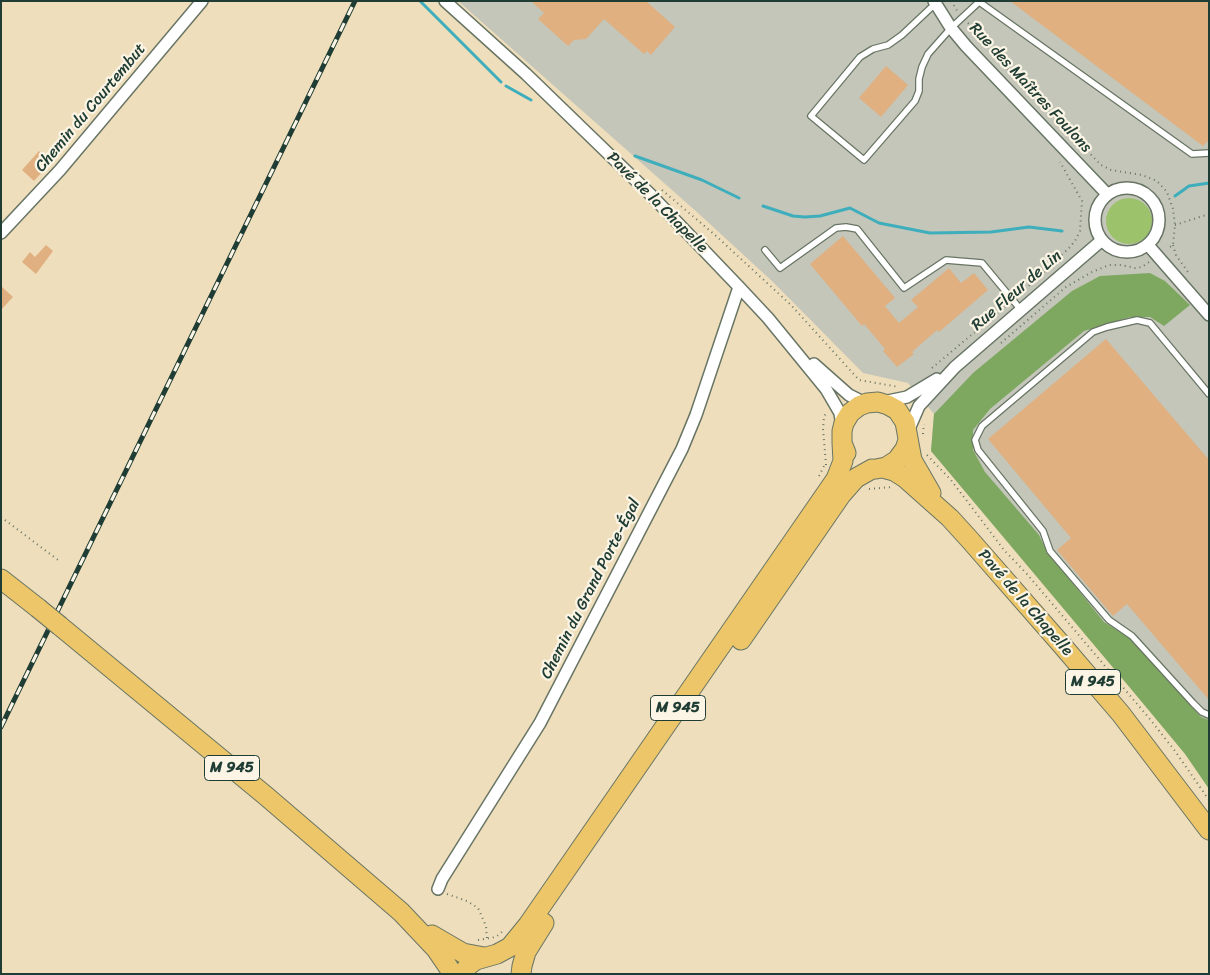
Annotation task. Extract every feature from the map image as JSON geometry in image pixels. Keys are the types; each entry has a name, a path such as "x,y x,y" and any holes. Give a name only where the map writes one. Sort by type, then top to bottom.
{"main road":[{"path":"842,435 847,416 853,410 859,406 876,402"},
{"name":"Pavé de la Chapelle","path":"876,402 891,406 905,422 913,464 950,518"},
{"name":"Pavé de la Chapelle","path":"842,435 844,450 851,459 861,466 894,472 905,478 950,518 1090,678 1151,753 1209,830"},
{"name":"M 945","path":"401,912 456,950 469,955 484,948 503,951 519,938 791,546 840,472 843,461 842,435"},
{"path":"877,468 895,462 902,455 908,436"},
{"name":"M 945","path":"520,974 526,952 540,929 841,495 856,478 877,468"},
{"name":"M 945","path":"1,579 266,796 401,912 436,948 453,974"},
{"path":"462,974 484,948 515,967 520,974"}],"street":[{"name":"Chemin du Courtembut","path":"1,233 48,183 202,1"},
{"name":"Pavé de la Chapelle","path":"445,1 526,74 644,188 768,318 826,389 840,413 842,435"},
{"name":"Rue des Maîtres Foulons","path":"935,2 951,28 973,53 1107,194"},
{"path":"1128,187 1139,189 1149,195 1156,204 1160,215 1155,237 1148,245 1139,250 1118,251 1109,247 1102,240 1097,231 1095,221 1098,206 1107,194 1117,188 1128,187"},
{"name":"Rue Fleur de Lin","path":"908,436 918,406 955,367 1102,240"},
{"path":"1148,245 1209,315"},
{"name":"Chemin du Grand Porte-Égal","path":"438,889 540,723 682,449 696,415 739,287"},
{"path":"768,318 841,390 855,399 876,402"},
{"name":"Rue Fleur de Lin","path":"876,402 894,401 907,397 955,367"}],"lane":[{"path":"935,2 902,35 888,45 873,48 860,57 811,116 864,160 915,101 919,91 922,67 928,54 951,28 979,2 1192,154 1209,153"},
{"path":"765,250 780,268 836,228 856,229 904,288 946,260 982,263 1020,310"},
{"path":"1209,394 1150,323 1137,320 1093,332 982,426 975,440 978,450 1043,531 1050,551 1108,620 1132,636 1193,703 1202,712 1209,715"}],"path":[{"path":"951,1 1006,68 1101,165 1111,170 1142,174 1157,181 1167,192 1173,209 1176,255 1190,275"},
{"path":"928,372 1033,283 1075,241 1080,231 1082,201 1061,163 1055,156"},
{"path":"662,189 715,234 791,305 859,380"},
{"path":"1175,225 1209,214"},
{"path":"1000,344 1066,287 1092,272 1108,265 1135,268 1142,266 1174,245"},
{"path":"926,454 951,480 1004,550 1149,718 1209,800"},
{"path":"816,482 825,464"},
{"path":"1,517 58,560"},
{"path":"438,889 478,908 486,926 484,948"},
{"path":"484,948 506,929"}],"shaded area":[{"path":"458,1 1209,1 1209,779 931,451 934,414 908,383 863,373 773,282 698,213"}],"green space":[{"path":"1129,198 1142,202 1148,208 1152,221 1148,234 1142,240 1129,244 1116,240 1110,234 1106,221 1110,208 1116,202"},
{"path":"1150,273 1165,281 1190,305 1164,326 1150,317 1130,317 1084,331 990,409 973,430 973,450 985,472 1039,535 1046,550 1104,622 1131,639 1201,717 1209,720 1209,789 1185,754 931,451 934,414 973,373 1072,291 1100,276"}],"building":[{"path":"531,1 646,1 675,27 651,55 647,51 644,54 604,19 586,39 574,40 568,46 538,19 544,13"},
{"path":"1010,1 1209,1 1209,140 1203,146"},
{"path":"886,66 908,85 881,117 859,98"},
{"path":"39,151 51,162 34,181 22,170"},
{"path":"843,236 895,298 885,306 899,323 918,307 911,300 949,268 961,283 974,273 988,290 939,332 937,330 912,352 914,354 897,367 864,324 862,326 810,264"},
{"path":"46,245 53,251 36,274 22,262 30,252 35,257"},
{"path":"1,286 13,297 1,310"},
{"path":"1106,339 1209,460 1209,700 1127,604 1113,616 1057,550 1071,538 988,439"}],"waterway":[{"path":"420,1 501,82"},
{"path":"506,86 531,100"},
{"path":"635,156 702,180 739,198"},
{"path":"1175,196 1189,186 1209,183"},
{"path":"763,206 793,216 805,217 820,216 850,208 879,223 930,233 991,232 1029,227 1062,231"}],"railway":[{"path":"1,727 355,1"}]}
